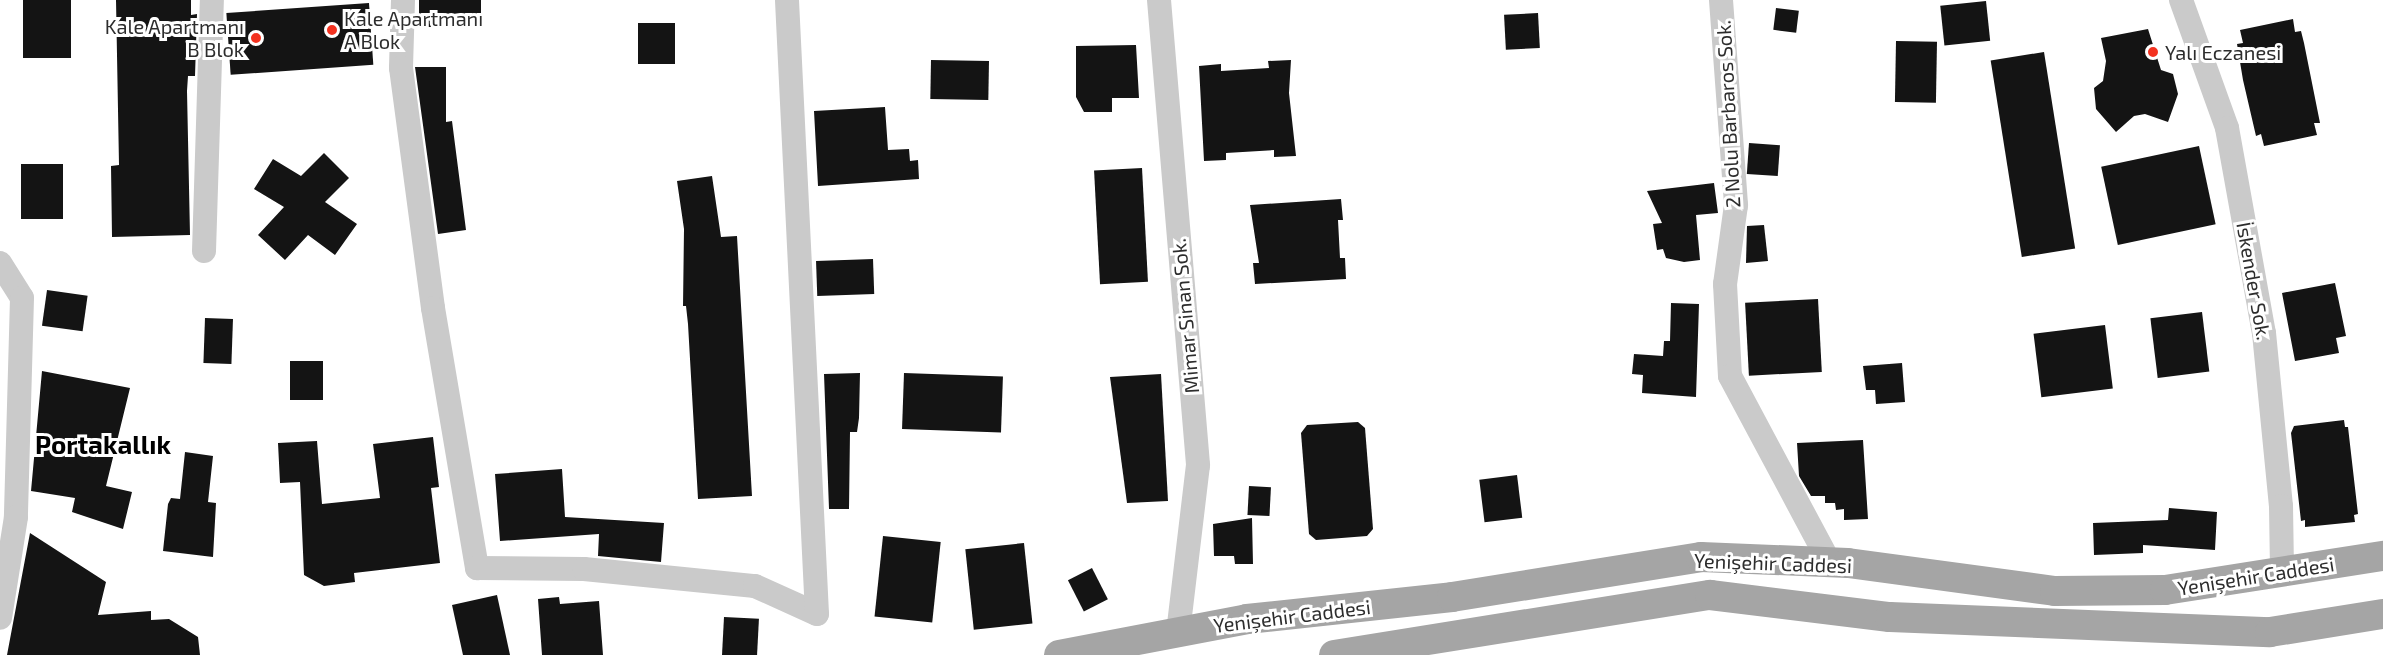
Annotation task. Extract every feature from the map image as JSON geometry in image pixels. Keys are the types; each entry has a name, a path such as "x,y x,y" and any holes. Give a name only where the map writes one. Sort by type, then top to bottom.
{"main road":[{"name":"Yenişehir Caddesi","path":"1059,655 1247,619 1487,592 1701,557 1830,563 2055,591 2165,590 2383,556"},
{"name":"Yenişehir Caddesi","path":"1334,655 1710,595 1890,617 2270,632 2383,614"}],"street":[{"path":"204,251 212,0"},
{"path":"402,0 402,80 433,308 477,568 584,569 755,586 817,614 787,0"},
{"name":"Mimar Sinan Sok.","path":"1159,0 1198,465 1179,632"},
{"name":"2 Nolu Barbaros Sok.","path":"1721,0 1736,205 1725,284 1730,376 1830,563"},
{"name":"İskender Sok.","path":"2181,0 2227,128 2264,333 2281,506 2283,571"},
{"path":"0,263 22,298 16,517 0,618"}],"building":[{"path":"23,0 71,0 71,58 23,58"},
{"path":"116,0 191,0 191,15 197,14 195,76 188,76 187,91 190,235 112,237 111,166 119,165"},
{"path":"419,0 481,0 481,27 419,27"},
{"path":"1986,1 1990,41 1944,46 1940,6"},
{"path":"369,3 373,65 231,75 226,13"},
{"path":"1776,8 1799,11 1796,33 1773,30"},
{"path":"1538,13 1540,48 1506,50 1504,15"},
{"path":"2293,19 2295,32 2301,31 2320,123 2314,123 2317,135 2264,146 2261,134 2256,136 2243,80 2237,44 2243,43 2240,30"},
{"path":"638,23 675,23 675,64 638,64"},
{"path":"2148,29 2161,70 2173,74 2178,94 2168,122 2145,114 2134,116 2116,132 2096,109 2094,88 2103,81 2106,61 2101,38"},
{"path":"1896,41 1937,42 1936,103 1895,102"},
{"path":"1136,45 1139,98 1112,98 1112,112 1084,112 1076,97 1076,46"},
{"path":"2044,52 2075,249 2022,257 1991,60"},
{"path":"931,60 989,61 988,100 930,99"},
{"path":"1291,60 1289,93 1296,156 1274,157 1274,150 1226,153 1226,160 1204,161 1199,66 1221,64 1221,71 1269,68 1268,61"},
{"path":"415,67 446,67 446,122 452,121 466,230 438,234"},
{"path":"885,107 888,150 909,149 910,161 918,160 919,179 818,186 814,111"},
{"path":"1749,143 1780,145 1778,176 1747,174"},
{"path":"2199,146 2216,224 2118,245 2101,167"},
{"path":"324,153 349,178 325,202 357,224 335,255 308,235 285,260 258,235 284,207 254,189 273,159 301,176"},
{"path":"21,164 63,164 63,219 21,219"},
{"path":"1142,168 1148,282 1100,284 1094,171"},
{"path":"712,176 721,237 737,236 752,496 698,499 688,324 686,306 683,306 684,229 677,181"},
{"path":"1714,183 1718,213 1696,215 1700,260 1684,262 1666,258 1663,249 1657,250 1653,224 1662,223 1647,191"},
{"path":"1341,199 1343,220 1338,220 1340,258 1345,258 1346,279 1255,284 1253,263 1259,263 1250,205"},
{"path":"1764,225 1768,261 1746,263 1747,226"},
{"path":"873,259 874,294 817,296 816,261"},
{"path":"2335,283 2346,336 2336,338 2339,353 2295,361 2282,293"},
{"path":"47,290 88,296 83,331 42,326"},
{"path":"1818,299 1822,372 1749,376 1745,303"},
{"path":"1671,303 1699,304 1696,397 1642,393 1643,375 1632,374 1634,354 1663,356 1664,341 1670,341"},
{"path":"2202,312 2209,372 2158,378 2150,318"},
{"path":"205,318 233,319 231,364 203,363"},
{"path":"2105,325 2113,389 2041,397 2034,334"},
{"path":"290,361 323,361 323,400 290,400"},
{"path":"1902,363 1905,402 1876,404 1875,390 1866,390 1863,366"},
{"path":"42,371 130,388 106,486 132,492 123,529 72,512 75,498 31,491"},
{"path":"860,373 857,432 850,432 849,509 829,509 824,374"},
{"path":"904,373 1003,376 1001,432 902,429"},
{"path":"1161,374 1168,501 1127,503 1110,377"},
{"path":"2344,420 2345,427 2348,427 2358,514 2354,515 2355,522 2305,527 2305,520 2301,521 2291,433 2294,426"},
{"path":"1358,422 1365,428 1373,529 1367,536 1316,540 1309,534 1301,433 1307,425"},
{"path":"433,437 439,487 431,488 440,563 354,573 355,582 324,586 304,575 300,482 280,483 278,443 317,441 322,504 380,498 373,444"},
{"path":"1863,440 1868,519 1844,520 1844,509 1836,510 1835,503 1825,503 1825,496 1811,496 1799,476 1797,443"},
{"path":"185,452 213,456 208,502 216,503 213,557 163,551 168,504 171,498 180,499"},
{"path":"562,469 565,517 664,523 661,562 598,556 599,534 500,541 495,474"},
{"path":"1517,475 1522,518 1485,522 1479,480"},
{"path":"1249,486 1271,487 1269,516 1247,515"},
{"path":"2169,508 2217,512 2215,550 2143,545 2143,553 2094,555 2093,523 2168,520"},
{"path":"1252,518 1253,564 1235,564 1234,556 1214,556 1213,524"},
{"path":"30,533 106,582 98,615 151,611 151,620 169,619 198,637 200,655 7,655"},
{"path":"883,536 941,542 932,623 875,617"},
{"path":"1024,543 1032,624 974,630 965,549"},
{"path":"1092,568 1108,599 1084,611 1068,580"},
{"path":"497,595 510,655 463,655 452,605"},
{"path":"559,597 560,604 599,601 603,655 542,655 538,599"},
{"path":"724,617 759,619 757,655 722,655"}],"place":[{"name":"Kale Apartmanı A Blok","path":"332,30"},
{"name":"Kale Apartmanı B Blok","path":"256,38"},
{"name":"Yalı Eczanesi","path":"2153,52"}],"district":[{"name":"Portakallık","path":"103,444"}]}
